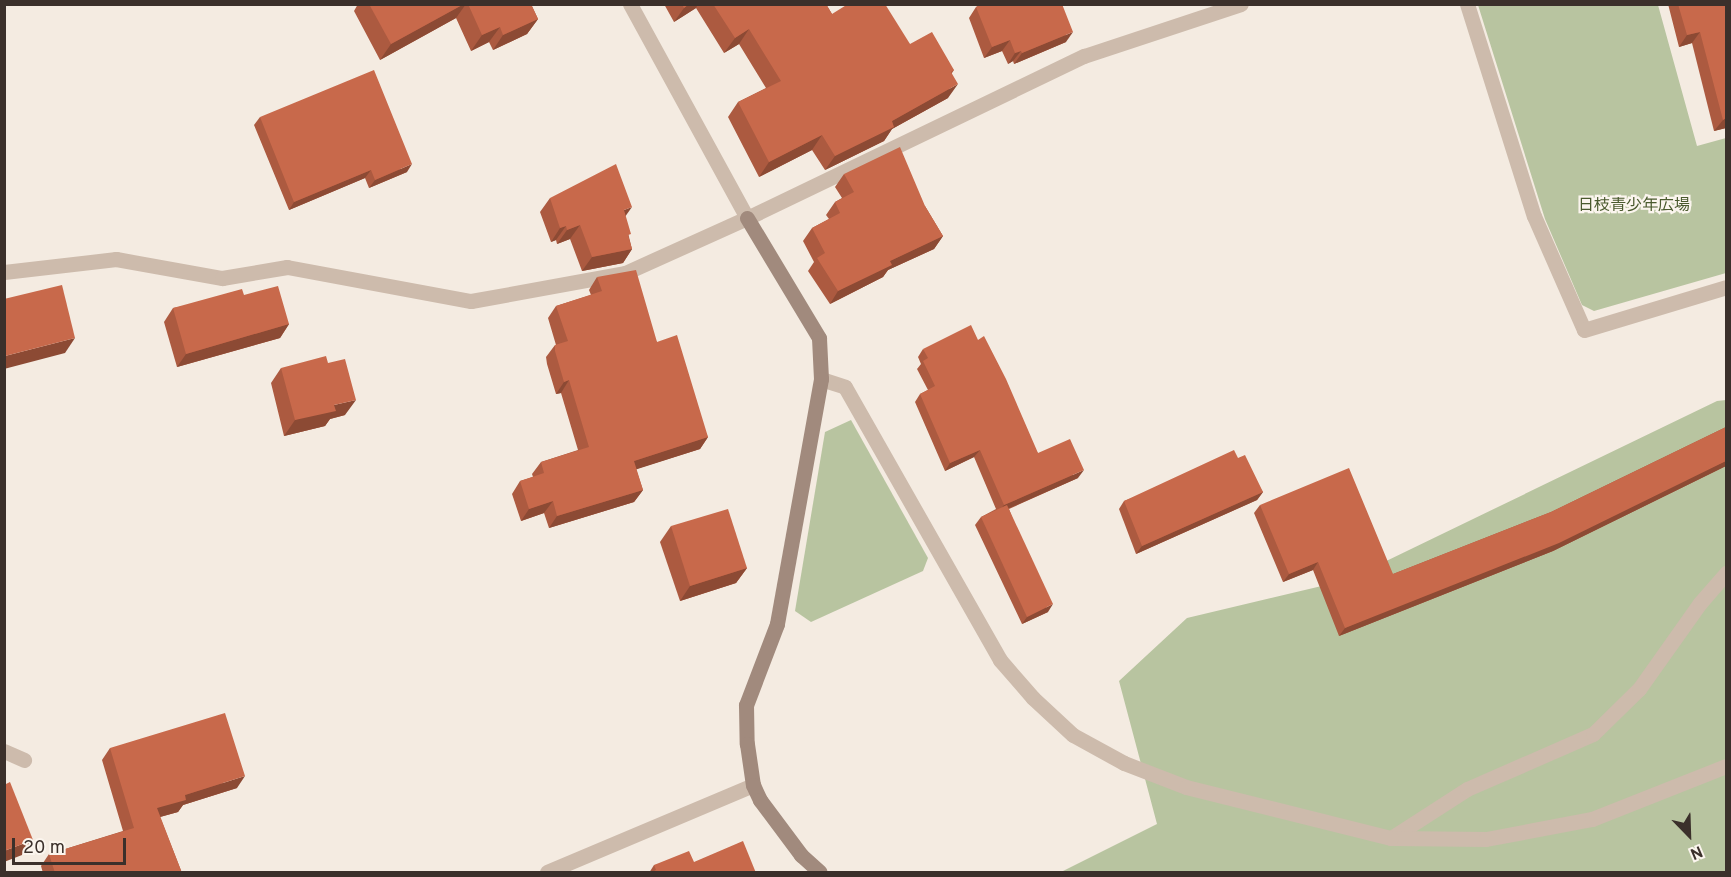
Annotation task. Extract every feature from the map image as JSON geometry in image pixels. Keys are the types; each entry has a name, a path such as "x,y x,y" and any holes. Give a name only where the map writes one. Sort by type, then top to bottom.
{"street":[{"path":"630,4 747,218 819,338 821,379 777,624 746,705 747,744 753,785 760,800 801,855 820,873"},
{"path":"4,272 116,259 222,278 287,267 471,301 625,273 747,218 1084,56 1241,4"},
{"path":"1467,4 1534,216 1584,330 1726,287"},
{"path":"821,379 844,387 1000,660 1033,698 1073,735 1124,764 1186,787 1391,838 1486,838 1592,819 1726,766"},
{"path":"1391,838 1467,789 1593,734 1639,689 1700,603 1726,573"},
{"path":"4,751 24,760"},
{"path":"547,873 753,785"}],"green space":[{"name":"日枝青少年広場","path":"1478,5 1658,5 1697,146 1726,138 1726,273 1594,311 1582,305 1545,219"},
{"path":"1726,400 1726,872 1061,872 1157,824 1119,681 1187,618 1347,580 1717,401"},
{"path":"851,420 928,558 923,571 811,622 795,611 825,432"}],"building":[{"path":"369,4 464,4 391,44"},
{"path":"468,4 531,4 538,19 503,35 500,27 482,35"},
{"path":"713,4 826,4 832,14 848,4 885,4 910,44 932,32 954,70 951,72 958,84 892,121 894,127 835,156 822,135 769,162 738,102 781,81 749,29 735,38"},
{"path":"982,4 1062,4 1073,32 1022,53 1021,51 1015,53 1010,40 992,47 976,7"},
{"path":"1678,4 1726,4 1726,118 1723,120 1700,32 1687,35"},
{"path":"374,70 412,164 375,180 371,170 294,202 260,117"},
{"path":"900,147 925,206 943,236 890,261 892,265 838,291 817,258 825,253 812,228 840,213 835,202 854,192 844,174"},
{"path":"616,164 632,207 624,210 631,234 628,235 632,249 592,257 580,225 567,230 566,226 560,228 550,198"},
{"path":"636,270 657,342 677,335 708,437 634,461 643,490 557,516 553,501 529,509 520,481 544,473 541,462 589,447 569,380 564,382 555,351 555,345 568,341 556,306 602,291 597,277"},
{"path":"62,285 75,338 5,356 4,299"},
{"path":"278,286 289,324 186,354 173,308 242,289 244,295"},
{"path":"971,325 978,340 984,336 1006,379 1038,453 1070,439 1084,470 1004,505 980,450 950,463 920,394 935,386 923,361 928,358 923,349"},
{"path":"326,356 328,363 345,359 356,400 334,405 336,411 295,420 281,368"},
{"path":"1726,427 1726,461 1559,543 1345,628 1318,562 1289,574 1260,505 1349,468 1393,574 1551,512"},
{"path":"1234,450 1238,458 1245,455 1263,492 1142,546 1124,501"},
{"path":"1007,505 1053,604 1027,617 981,517"},
{"path":"728,509 747,568 690,586 671,526"},
{"path":"225,713 245,776 185,795 186,800 157,808 182,873 55,873 49,854 134,828 110,748"},
{"path":"10,782 33,840 4,851 4,785"},
{"path":"743,841 756,873 650,873 656,870 654,865 689,851 694,862"}]}
